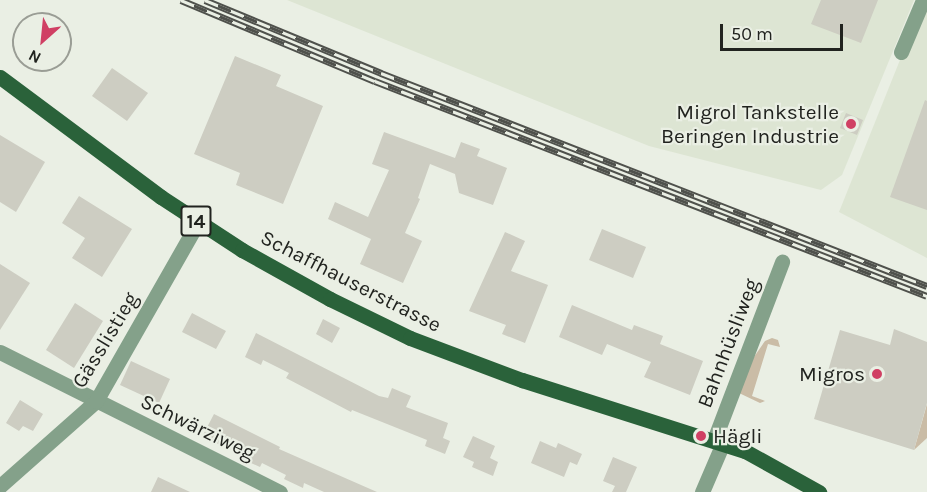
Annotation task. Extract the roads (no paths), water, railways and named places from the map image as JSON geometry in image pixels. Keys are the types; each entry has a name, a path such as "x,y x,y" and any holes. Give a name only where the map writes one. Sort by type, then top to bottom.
{"main road":[{"name":"Schaffhauserstrasse","path":"0,77 161,198 330,299 410,339 522,380 718,441 772,464 819,492"}],"street":[{"path":"901,52 923,0"},
{"name":"Gässlistieg","path":"0,486 96,401 198,222"},
{"name":"Bahnhüsliweg","path":"702,492 782,262"},
{"name":"Schwärziweg","path":"0,352 280,492"}],"railway":[{"path":"181,0 375,81 927,296"},
{"path":"205,0 381,73 927,286"}],"place":[{"name":"Migrol Tankstelle Beringen Industrie","path":"851,124"},
{"name":"Migros","path":"877,374"},
{"name":"Hägli","path":"701,436"}]}
